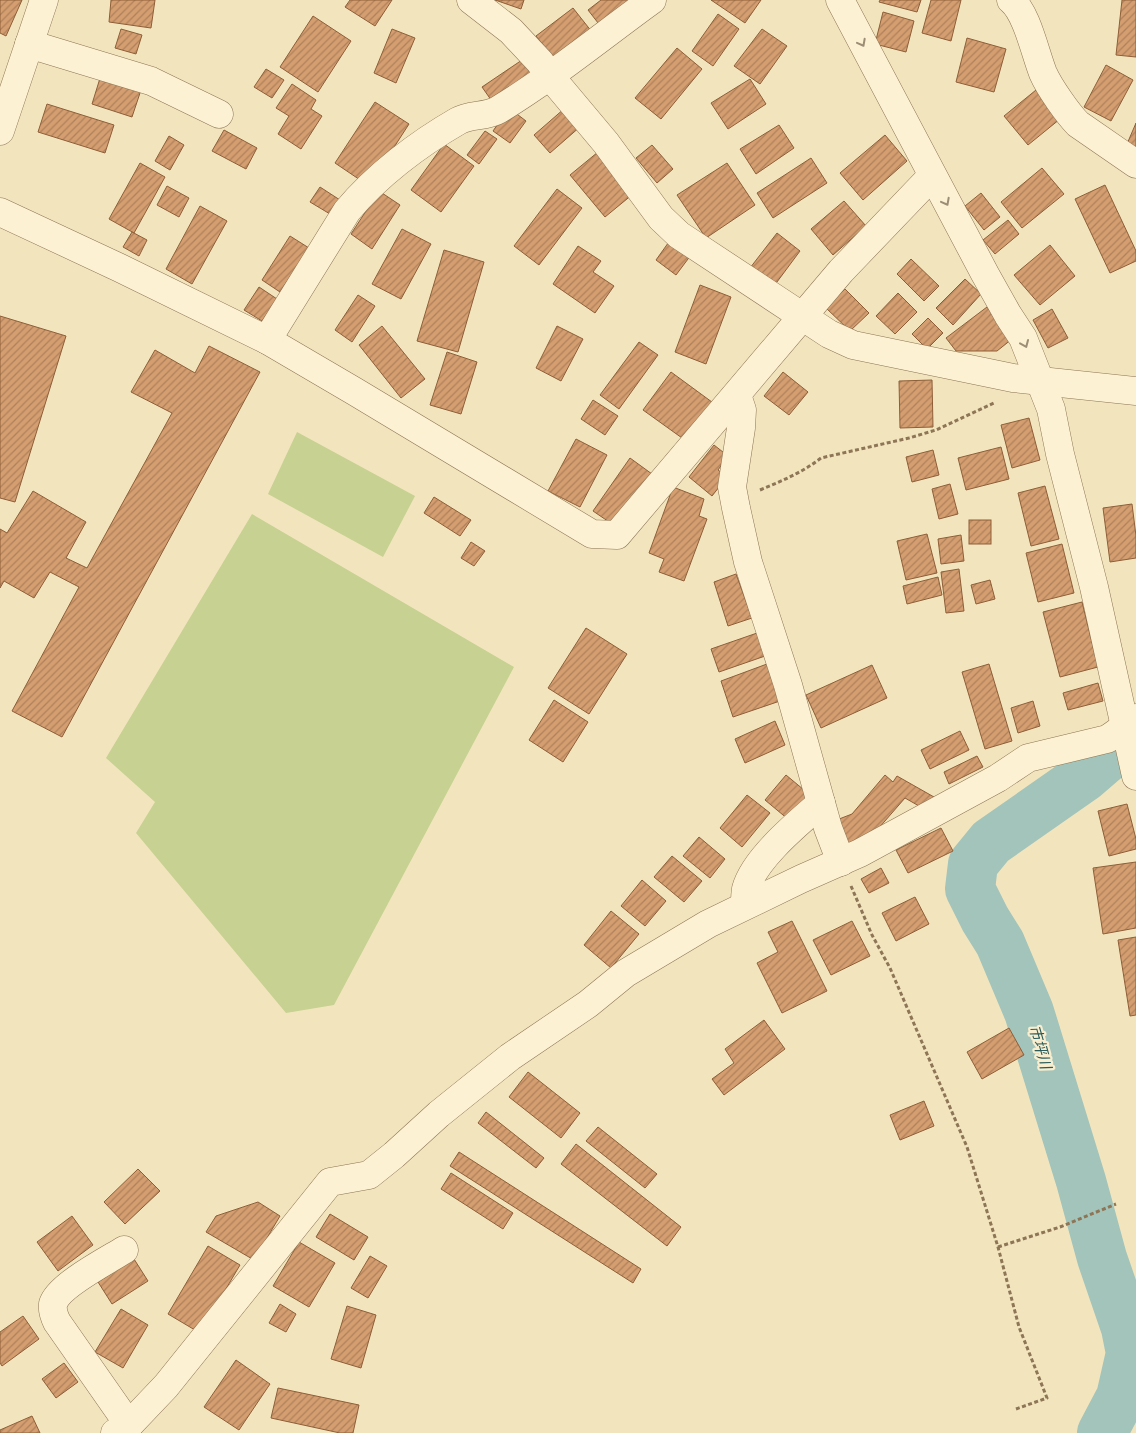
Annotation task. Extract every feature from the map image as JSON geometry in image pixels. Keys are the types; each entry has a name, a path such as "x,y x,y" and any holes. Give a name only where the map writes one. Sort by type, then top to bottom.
{"street":[{"path":"0,131 44,0"},
{"path":"471,0 511,31 540,62 606,143 662,218 679,235 829,334 853,345 1026,379 1136,391"},
{"path":"267,340 347,211 359,196 382,175 460,120 496,111 652,0"},
{"path":"840,0 932,176 1008,315 1023,338 1026,379 1051,409 1060,454 1131,721 1136,776"},
{"path":"1011,0 1022,12 1044,76 1071,117 1078,124 1136,164"},
{"path":"29,44 151,81 219,114"},
{"path":"0,212 267,340 354,390 592,534 617,535 802,316 932,176"},
{"path":"736,395 742,410 732,487 748,562 788,685 828,828 842,862"},
{"path":"124,1250 68,1285 59,1293 52,1311 122,1429 166,1386 330,1182 369,1175 439,1114 510,1057 588,1004 626,973 708,924 801,879 842,862 998,778 1028,758 1107,739 1131,721"},
{"path":"745,905 746,890 753,873 776,845 821,803"}],"path":[{"path":"734,500 783,481 810,467 822,458 909,438 952,423 984,409 1000,399 1011,385 1026,379"},
{"path":"842,862 872,936 890,968 967,1147 998,1247 1019,1327 1047,1398 1016,1409"},
{"path":"998,1247 1060,1227 1116,1204"}],"green space":[{"path":"297,432 415,496 383,557 268,494"},
{"path":"252,514 514,667 334,1005 286,1013 136,833 155,802 106,758"}],"building":[{"path":"0,0 22,0 6,36 0,33"},
{"path":"111,0 155,0 151,28 109,22"},
{"path":"350,0 392,0 375,26 345,7"},
{"path":"495,0 524,0 521,9"},
{"path":"601,0 639,0 602,28 588,10"},
{"path":"711,0 761,0 745,23"},
{"path":"880,0 921,0 917,12 879,2"},
{"path":"931,0 961,0 951,41 922,33"},
{"path":"1122,0 1136,0 1136,57 1116,55"},
{"path":"573,8 592,32 555,60 536,36"},
{"path":"883,12 914,21 906,52 875,44"},
{"path":"718,14 739,29 713,66 692,51"},
{"path":"313,16 351,41 318,92 280,67"},
{"path":"121,29 142,35 136,54 115,48"},
{"path":"392,29 415,38 396,83 374,73"},
{"path":"762,29 787,46 760,84 734,66"},
{"path":"967,38 1006,49 994,92 956,82"},
{"path":"677,48 702,69 661,119 635,98"},
{"path":"525,58 538,78 496,107 482,87"},
{"path":"1106,65 1133,80 1111,121 1084,107"},
{"path":"266,69 284,80 272,98 254,87"},
{"path":"101,75 142,87 132,117 92,104"},
{"path":"750,79 766,104 728,129 711,103"},
{"path":"292,84 316,100 311,109 322,116 301,149 278,134 289,116 276,108"},
{"path":"1036,90 1060,119 1028,145 1004,116"},
{"path":"375,102 409,124 369,186 335,163"},
{"path":"47,104 114,125 105,153 38,132"},
{"path":"509,108 526,121 510,143 493,131"},
{"path":"565,108 581,126 550,153 534,135"},
{"path":"1136,123 1136,148 1127,144"},
{"path":"779,125 794,148 756,174 740,149"},
{"path":"224,130 257,148 246,169 212,151"},
{"path":"485,131 497,139 479,164 467,155"},
{"path":"885,135 907,161 863,200 840,173"},
{"path":"169,136 184,145 170,170 155,161"},
{"path":"444,144 474,166 441,212 411,190"},
{"path":"652,145 673,169 657,183 636,158"},
{"path":"598,152 633,194 605,217 570,175"},
{"path":"811,158 827,183 773,218 757,193"},
{"path":"140,163 165,177 134,233 109,219"},
{"path":"727,163 755,205 706,238 677,195"},
{"path":"1042,168 1064,194 1022,228 1001,202"},
{"path":"1105,185 1136,251 1136,261 1110,273 1075,199"},
{"path":"167,186 189,198 179,217 157,205"},
{"path":"320,187 340,200 330,214 310,202"},
{"path":"557,189 582,208 539,265 514,246"},
{"path":"379,191 400,205 372,249 351,234"},
{"path":"981,193 1000,217 984,230 965,206"},
{"path":"844,201 866,226 833,255 811,229"},
{"path":"200,206 227,221 192,284 166,269"},
{"path":"1008,220 1019,234 995,254 983,240"},
{"path":"402,229 431,244 401,299 372,284"},
{"path":"132,232 147,240 139,256 123,247"},
{"path":"777,233 800,251 774,286 750,268"},
{"path":"290,236 309,248 280,292 262,280"},
{"path":"671,239 691,255 676,275 656,260"},
{"path":"1050,245 1075,276 1040,305 1014,275"},
{"path":"578,246 601,261 593,272 614,286 595,313 553,284"},
{"path":"444,250 484,262 458,352 417,341"},
{"path":"911,259 939,286 924,301 897,274"},
{"path":"965,279 981,294 953,325 936,308"},
{"path":"700,285 731,297 706,364 675,352"},
{"path":"259,287 277,299 262,321 244,310"},
{"path":"845,289 869,313 850,331 826,308"},
{"path":"898,293 917,312 895,334 876,316"},
{"path":"358,295 375,306 352,342 335,330"},
{"path":"987,307 1012,339 997,351 956,351 946,338"},
{"path":"1052,309 1068,338 1048,348 1033,320"},
{"path":"0,316 66,336 15,502 0,498"},
{"path":"928,318 943,333 927,349 912,334"},
{"path":"382,326 425,379 401,398 359,345"},
{"path":"557,326 583,339 561,381 536,368"},
{"path":"639,342 658,355 619,409 600,395"},
{"path":"209,346 260,372 62,737 12,711 79,587 50,572 34,598 4,581 0,588 0,529 7,533 33,491 86,522 66,558 87,568 172,413 131,392 155,350 195,373"},
{"path":"447,352 477,362 461,414 430,405"},
{"path":"671,372 716,405 689,443 643,410"},
{"path":"783,372 808,392 789,415 764,396"},
{"path":"932,380 933,427 900,428 899,381"},
{"path":"593,400 618,416 605,435 581,419"},
{"path":"1029,418 1040,460 1012,468 1001,425"},
{"path":"576,439 607,455 580,507 548,491"},
{"path":"714,445 728,456 718,470 727,477 712,496 689,477"},
{"path":"1001,447 1009,479 966,490 958,458"},
{"path":"933,450 939,475 912,482 906,457"},
{"path":"630,458 652,474 615,526 593,511"},
{"path":"950,484 958,514 939,519 932,489"},
{"path":"1045,486 1059,539 1031,546 1018,493"},
{"path":"673,487 704,499 699,516 707,519 684,581 659,572 664,559 649,553"},
{"path":"434,497 471,520 460,536 424,513"},
{"path":"1132,504 1136,536 1136,558 1110,562 1103,508"},
{"path":"969,520 991,520 991,544 969,544"},
{"path":"927,534 937,573 906,580 897,541"},
{"path":"961,535 964,561 941,564 938,539"},
{"path":"471,542 485,551 474,566 461,558"},
{"path":"1062,544 1074,593 1038,602 1026,553"},
{"path":"959,569 964,611 946,613 941,572"},
{"path":"736,574 752,618 728,626 714,582"},
{"path":"938,577 942,595 907,604 903,586"},
{"path":"990,580 995,599 976,604 971,585"},
{"path":"1082,602 1098,667 1060,677 1043,612"},
{"path":"586,628 627,654 589,714 548,688"},
{"path":"760,632 768,655 719,672 711,649"},
{"path":"767,664 780,701 733,717 721,681"},
{"path":"989,664 1012,741 985,749 962,672"},
{"path":"872,665 887,698 821,728 806,695"},
{"path":"1098,683 1103,701 1068,710 1063,693"},
{"path":"554,700 588,722 563,762 529,740"},
{"path":"1033,701 1040,726 1018,733 1011,708"},
{"path":"775,721 785,745 745,763 735,739"},
{"path":"960,731 969,750 930,769 921,750"},
{"path":"977,756 983,767 949,784 944,772"},
{"path":"786,775 810,795 789,820 765,800"},
{"path":"885,775 893,782 897,776 934,797 926,810 905,798 871,837 845,848 834,821 852,814"},
{"path":"747,795 770,813 742,847 720,828"},
{"path":"1127,804 1136,839 1136,849 1109,856 1098,811"},
{"path":"941,828 953,851 908,873 896,850"},
{"path":"699,837 725,859 710,878 683,856"},
{"path":"672,856 702,881 684,902 654,877"},
{"path":"1136,862 1136,928 1103,934 1093,868"},
{"path":"881,868 889,883 869,893 861,879"},
{"path":"642,880 666,901 645,926 621,906"},
{"path":"915,897 929,924 896,941 882,913"},
{"path":"611,911 639,934 611,968 584,945"},
{"path":"792,921 827,991 782,1013 757,963 778,952 768,932"},
{"path":"852,921 870,956 831,975 813,940"},
{"path":"1136,937 1136,1015 1130,1016 1118,940"},
{"path":"764,1020 785,1049 724,1095 712,1079 734,1063 725,1049"},
{"path":"1009,1028 1024,1055 982,1079 967,1052"},
{"path":"528,1072 580,1113 561,1138 509,1097"},
{"path":"924,1101 934,1126 900,1140 890,1115"},
{"path":"486,1112 544,1158 536,1168 478,1123"},
{"path":"598,1127 657,1174 645,1188 586,1141"},
{"path":"576,1144 681,1227 667,1246 561,1164"},
{"path":"459,1152 641,1269 633,1283 450,1166"},
{"path":"138,1169 160,1191 125,1224 104,1202"},
{"path":"451,1173 513,1213 503,1229 441,1189"},
{"path":"258,1202 280,1216 254,1260 206,1232 216,1216"},
{"path":"330,1214 368,1237 354,1260 316,1237"},
{"path":"72,1216 93,1245 58,1271 37,1242"},
{"path":"299,1242 335,1263 309,1307 273,1286"},
{"path":"208,1246 240,1265 200,1333 168,1314"},
{"path":"370,1256 387,1266 368,1298 351,1288"},
{"path":"134,1259 148,1281 112,1304 98,1282"},
{"path":"280,1304 296,1314 286,1332 269,1323"},
{"path":"347,1306 376,1315 361,1368 331,1359"},
{"path":"121,1309 148,1325 123,1368 95,1352"},
{"path":"23,1316 39,1339 2,1366 0,1363 0,1332"},
{"path":"236,1360 270,1384 239,1430 204,1407"},
{"path":"64,1363 78,1382 56,1398 42,1379"},
{"path":"278,1388 359,1405 353,1433 340,1433 271,1418"},
{"path":"32,1416 40,1433 0,1433 0,1430"}],"waterway":[{"name":"市坪川","path":"1102,1433 1121,1397 1131,1353 1126,1328 1102,1258 1081,1181 1029,1012 1000,943 970,889 973,864 991,842 1084,777 1120,746 1136,738"}]}
